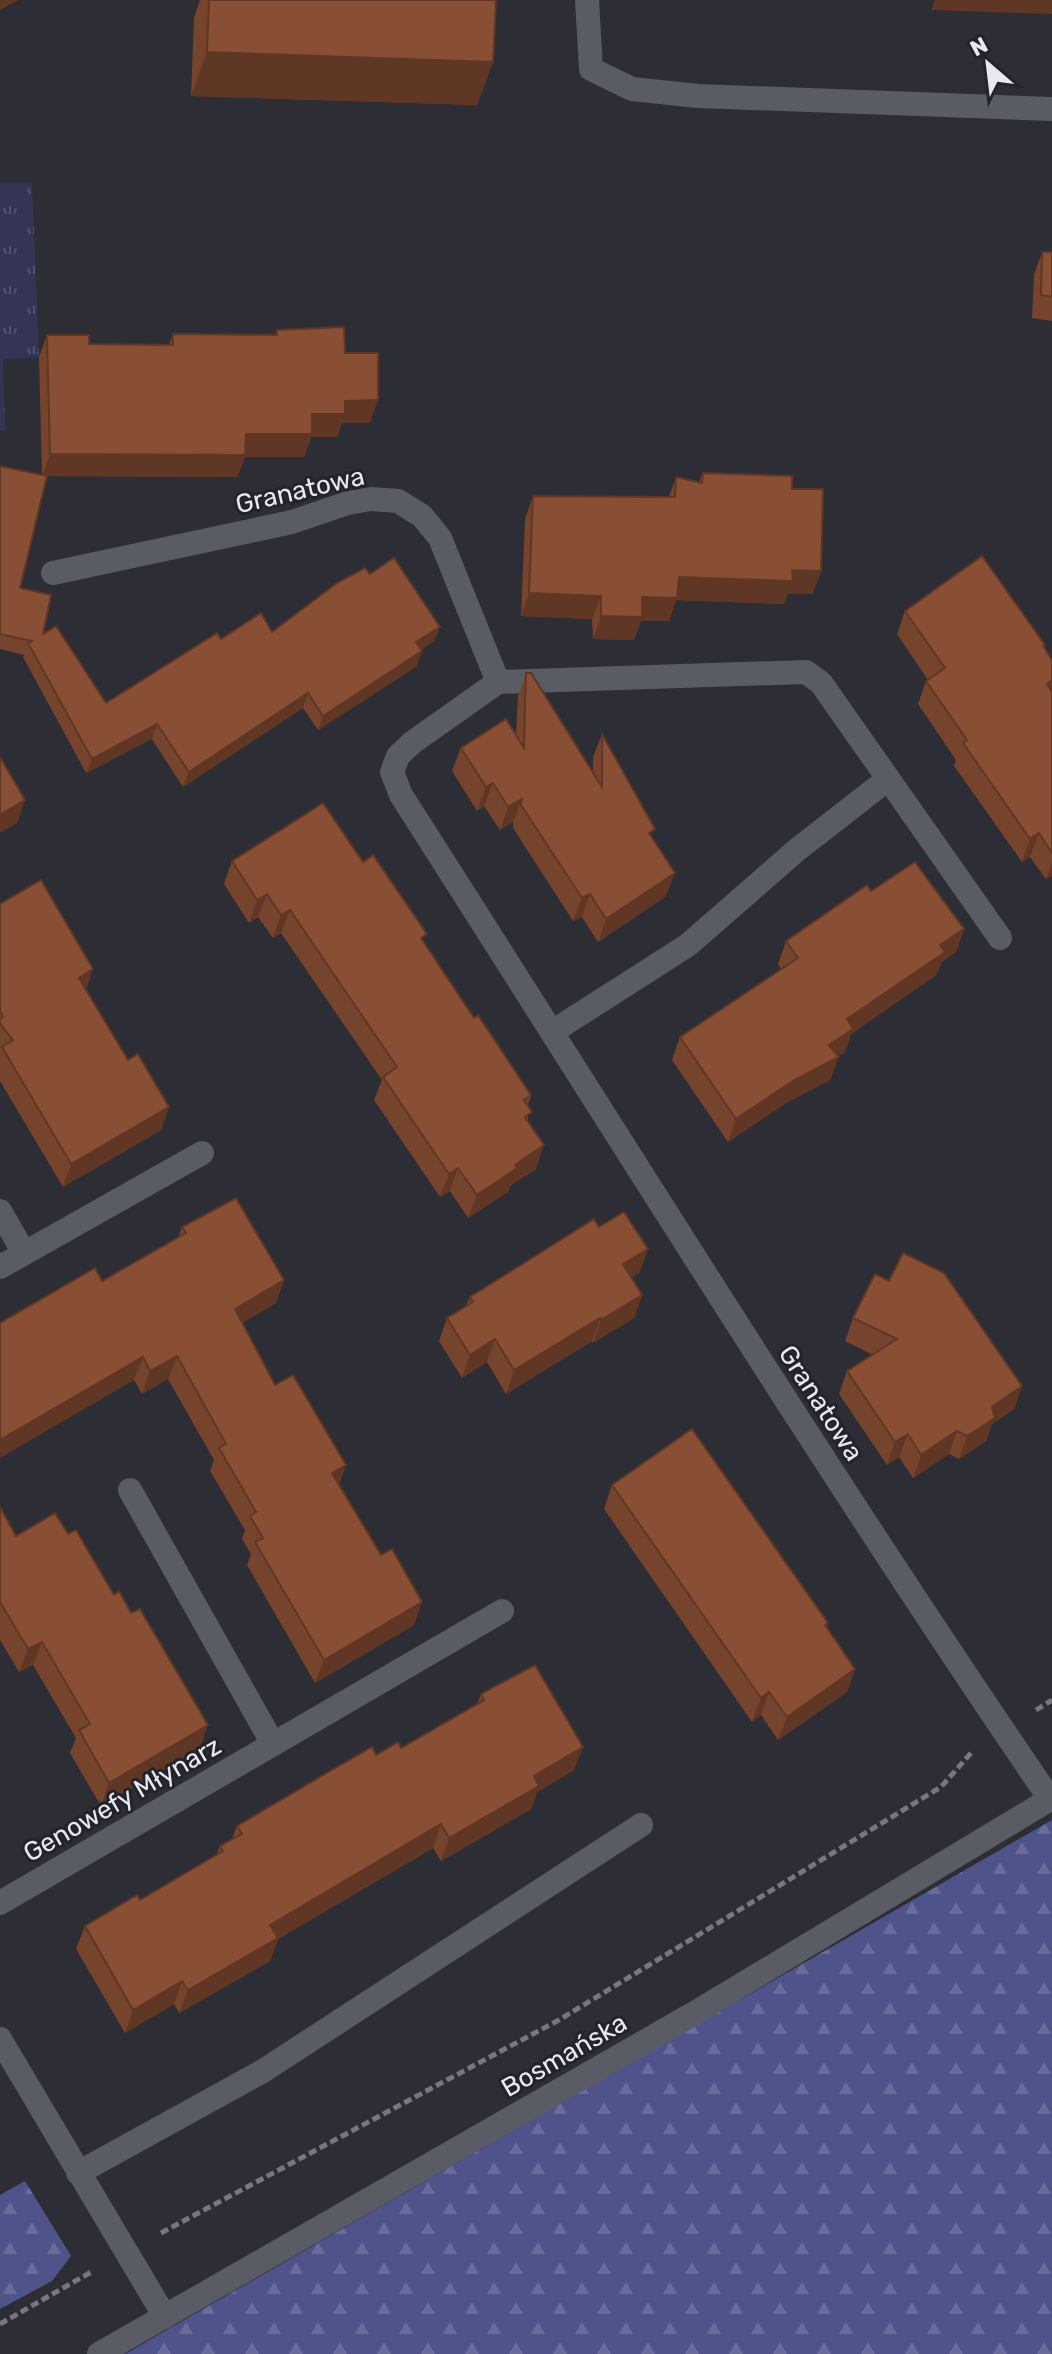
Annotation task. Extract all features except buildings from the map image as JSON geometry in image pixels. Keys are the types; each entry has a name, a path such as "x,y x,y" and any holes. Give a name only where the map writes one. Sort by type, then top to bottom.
{"street":[{"path":"587,0 591,69 632,89 698,96 1052,109"},
{"name":"Granatowa","path":"53,573 292,522 348,503 371,499 398,501 422,516 440,538 498,682 398,756 392,772 401,795 790,1407 1051,1798"},
{"path":"498,682 806,672 821,683 1000,938"},
{"path":"552,1032 688,945 798,849 888,779"},
{"path":"0,1267 202,1153"},
{"path":"0,1211 24,1253"},
{"path":"130,1490 273,1744"},
{"name":"Genowefy Młynarz","path":"0,1903 502,1611"},
{"name":"Bosmańska","path":"99,2354 698,2011 1051,1798"},
{"path":"78,2173 263,2071 641,1825"},
{"path":"0,2039 165,2317"}],"path":[{"path":"198,2214 559,2020 941,1787 975,1748"},
{"path":"0,2324 82,2278"}],"green space":[{"path":"0,183 32,183 39,357 3,359 5,431 0,430"},
{"path":"1052,1820 1052,2354 125,2354"},
{"path":"25,2181 71,2256 52,2281 0,2309 0,2195"}]}
